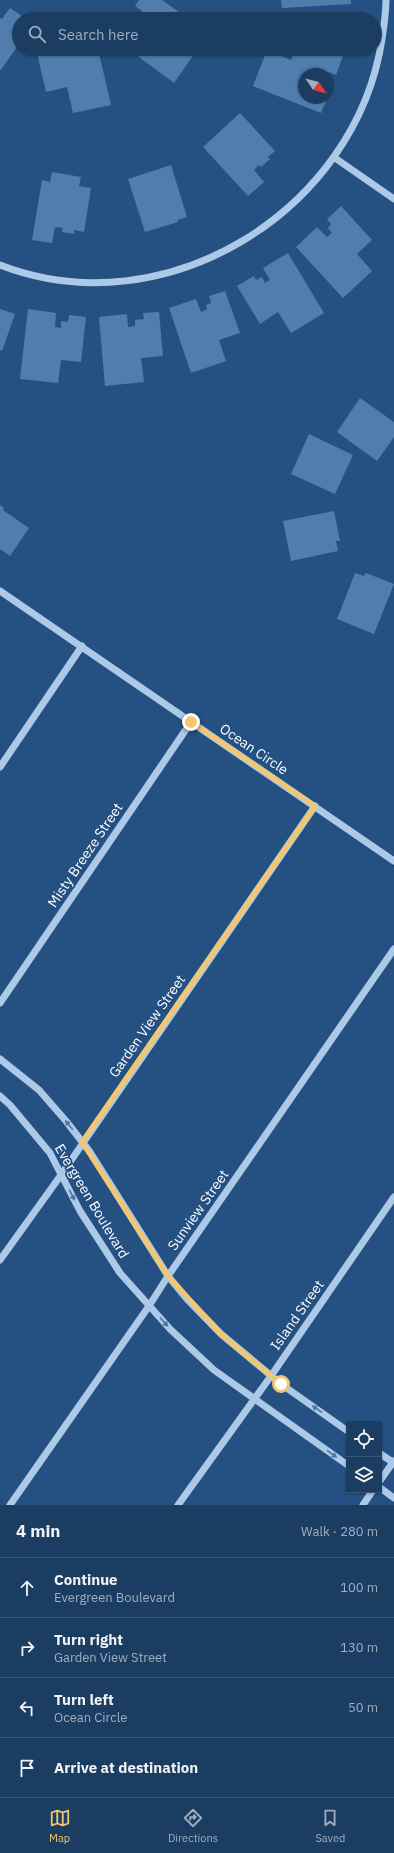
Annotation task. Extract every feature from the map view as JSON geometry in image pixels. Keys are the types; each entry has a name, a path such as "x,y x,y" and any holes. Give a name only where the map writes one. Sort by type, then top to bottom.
{"street":[{"path":"382,32 386,0"},
{"path":"0,265 47,278 92,282 138,279 161,275 184,268 229,249 264,228 305,192 335,158 355,123 371,86 378,56"},
{"path":"335,158 394,199"},
{"name":"Ocean Circle","path":"0,591 394,861"},
{"path":"0,766 82,646"},
{"name":"Misty Breeze Street","path":"0,1003 191,722"},
{"name":"Garden View Street","path":"0,1260 61,1175 82,1142 315,806"},
{"name":"Sunview Street","path":"10,1505 149,1306 168,1276 394,949"},
{"name":"Evergreen Boulevard","path":"0,1059 39,1090 82,1142 168,1276 221,1334 271,1376 346,1430"},
{"name":"Evergreen Boulevard","path":"0,1096 10,1105 50,1153 80,1211 120,1273 170,1329 214,1370 346,1464"},
{"name":"Island Street","path":"178,1505 271,1376 394,1197"},
{"path":"382,1455 394,1462 382,1478"},
{"path":"382,1490 394,1498"},
{"path":"363,1505 371,1493"}],"building":[{"path":"139,0 162,0 179,12 141,12 135,6"},
{"path":"281,0 351,0 351,4 282,8"},
{"path":"10,8 16,12 12,12 12,54 0,71 0,18 2,19"},
{"path":"38,56 100,56 111,105 73,113 67,87 46,92"},
{"path":"137,56 193,56 174,83"},
{"path":"265,56 281,56 291,60 292,56 343,56 336,75 334,74 334,68 298,68 298,104 253,86"},
{"path":"298,104 325,104 321,113"},
{"path":"240,113 275,151 268,157 270,159 261,167 259,165 254,170 264,182 248,196 203,147"},
{"path":"171,165 187,217 178,220 178,222 145,232 128,179"},
{"path":"52,172 81,177 79,186 91,188 84,232 74,230 74,234 62,232 63,228 55,227 52,243 32,240 42,180 50,182"},
{"path":"341,206 372,240 357,254 372,271 343,298 296,247 317,227 327,237 332,233 328,228 331,224 327,219"},
{"path":"288,253 324,313 291,333 278,312 260,324 237,286 254,276 256,280 262,277 265,283 270,280 263,268"},
{"path":"225,291 240,333 219,340 226,361 191,373 169,308 196,299 201,312 207,309 206,305 211,303 209,296"},
{"path":"0,309 15,314 2,351 0,350"},
{"path":"28,309 56,313 55,327 61,328 61,321 68,322 69,315 86,317 81,362 61,360 58,383 20,379"},
{"path":"159,312 163,356 141,358 144,382 105,386 99,317 127,314 128,327 135,326 135,320 144,319 143,313"},
{"path":"360,398 394,422 394,437 377,461 337,432"},
{"path":"309,434 353,455 335,494 291,474"},
{"path":"0,505 4,508 3,510 29,528 10,556 0,549"},
{"path":"334,511 340,541 336,541 338,551 291,561 283,521"},
{"path":"355,573 364,576 366,573 394,584 374,634 337,619"}],"route":[{"path":"191,722 315,806 82,1142 90,1152 168,1276 187,1299 221,1334 281,1384"}]}
